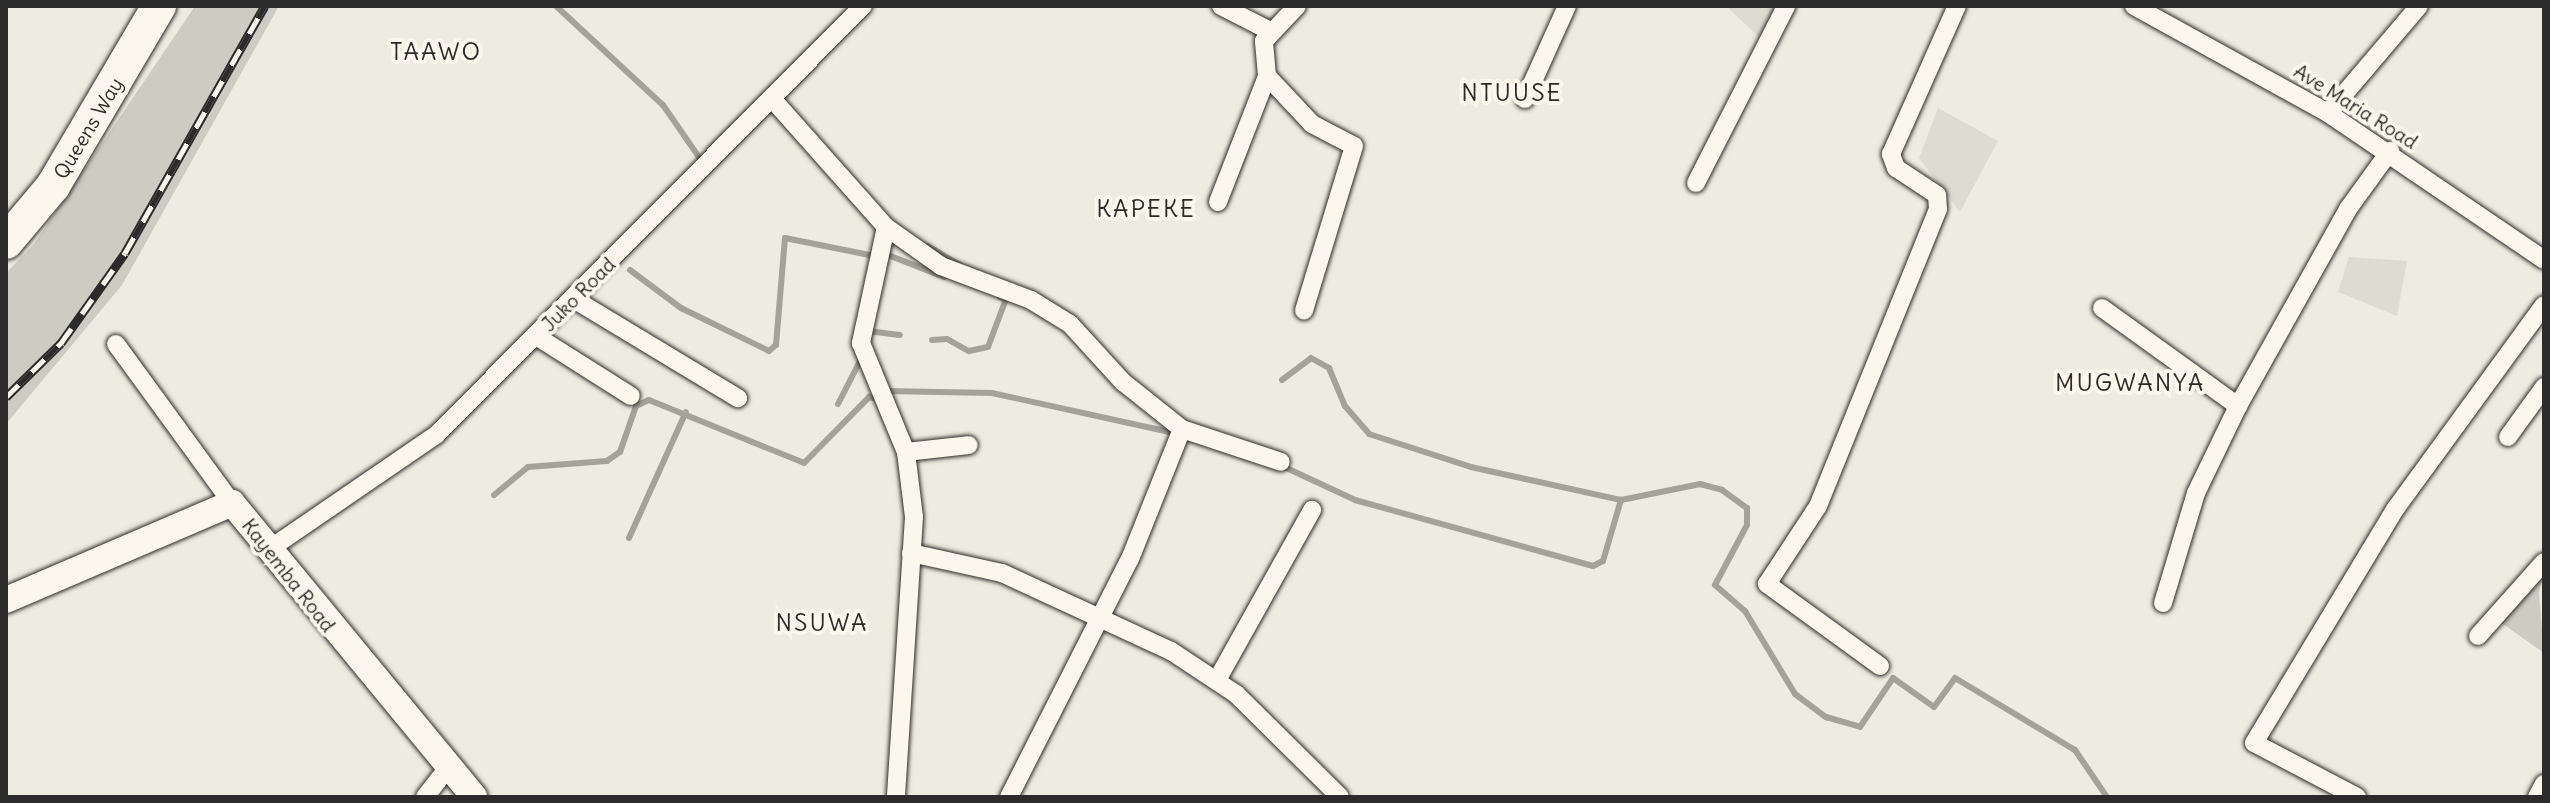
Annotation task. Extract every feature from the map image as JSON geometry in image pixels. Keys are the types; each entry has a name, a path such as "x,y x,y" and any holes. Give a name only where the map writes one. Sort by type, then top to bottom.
{"highway":[{"name":"Queens Way","path":"6,242 53,186 159,6"}],"street":[{"name":"Juko Road","path":"268,550 391,472 536,336 775,102 863,6"},
{"path":"1221,6 1272,32"},
{"path":"1218,202 1267,76 1262,46 1297,6"},
{"path":"1525,99 1567,6"},
{"path":"1696,183 1786,6"},
{"path":"1880,666 1767,584 1818,506 1938,209 1937,195 1896,168 1891,154 1957,6"},
{"name":"Ave Maria Road","path":"2134,6 2164,12 2390,151 2544,260"},
{"path":"2328,113 2419,6"},
{"path":"1267,76 1312,124 1354,146 1304,311"},
{"path":"775,102 886,227 941,266 1031,300 1070,324 1123,382 1182,429 1281,462"},
{"path":"2163,603 2196,493 2238,406 2348,209 2390,151"},
{"path":"886,227 861,343 906,452 911,553 896,797"},
{"path":"572,298 738,398"},
{"path":"2357,797 2254,743 2396,508 2544,305"},
{"path":"2102,308 2238,406"},
{"path":"536,336 631,396"},
{"name":"Kayemba Road","path":"116,344 268,550 445,771 474,797"},
{"path":"2508,437 2544,387"},
{"path":"1009,797 1099,616 1182,429"},
{"path":"906,452 969,445"},
{"path":"6,600 232,503"},
{"path":"1217,680 1312,510"},
{"path":"911,553 1002,573 1099,616 1217,680 1340,797"},
{"path":"2478,636 2544,562"},
{"path":"425,797 445,771"},
{"path":"2537,797 2544,784"}],"shaded area":[{"path":"195,6 279,6 122,285 6,424 6,273 34,244"},
{"path":"1726,6 1784,6 1763,41"},
{"path":"1938,108 1998,141 1960,212 1919,158"},
{"path":"2349,257 2407,261 2397,316 2338,292"},
{"path":"2544,568 2539,593 2544,653 2500,622"}],"waterway":[{"path":"556,6 663,105 703,163"},
{"path":"630,270 681,308 769,351 776,345 785,238 874,256"},
{"path":"928,246 960,265"},
{"path":"888,255 944,277"},
{"path":"932,340 947,339 969,351 988,347 1006,299 1000,297"},
{"path":"868,331 900,335"},
{"path":"838,404 862,357"},
{"path":"1282,380 1311,358 1329,368 1345,406 1369,434 1471,467 1621,500"},
{"path":"886,391 992,393 1178,434"},
{"path":"494,495 528,467 607,461 620,452 636,406 649,400 804,463 869,397 878,399"},
{"path":"629,538 686,412"},
{"path":"1280,465 1355,500 1593,566 1603,561 1621,500 1700,484 1722,490 1747,508 1747,525 1715,585 1745,611 1795,694 1826,717 1860,727 1893,678 1934,707 1955,678 2075,750 2107,797"}],"railway":[{"path":"6,397 61,343 125,253 265,6"}],"district":[{"name":"TAAWO","path":"436,52"},
{"name":"NTUUSE","path":"1512,93"},
{"name":"KAPEKE","path":"1146,209"},
{"name":"MUGWANYA","path":"2130,383"},
{"name":"NSUWA","path":"822,623"}]}
